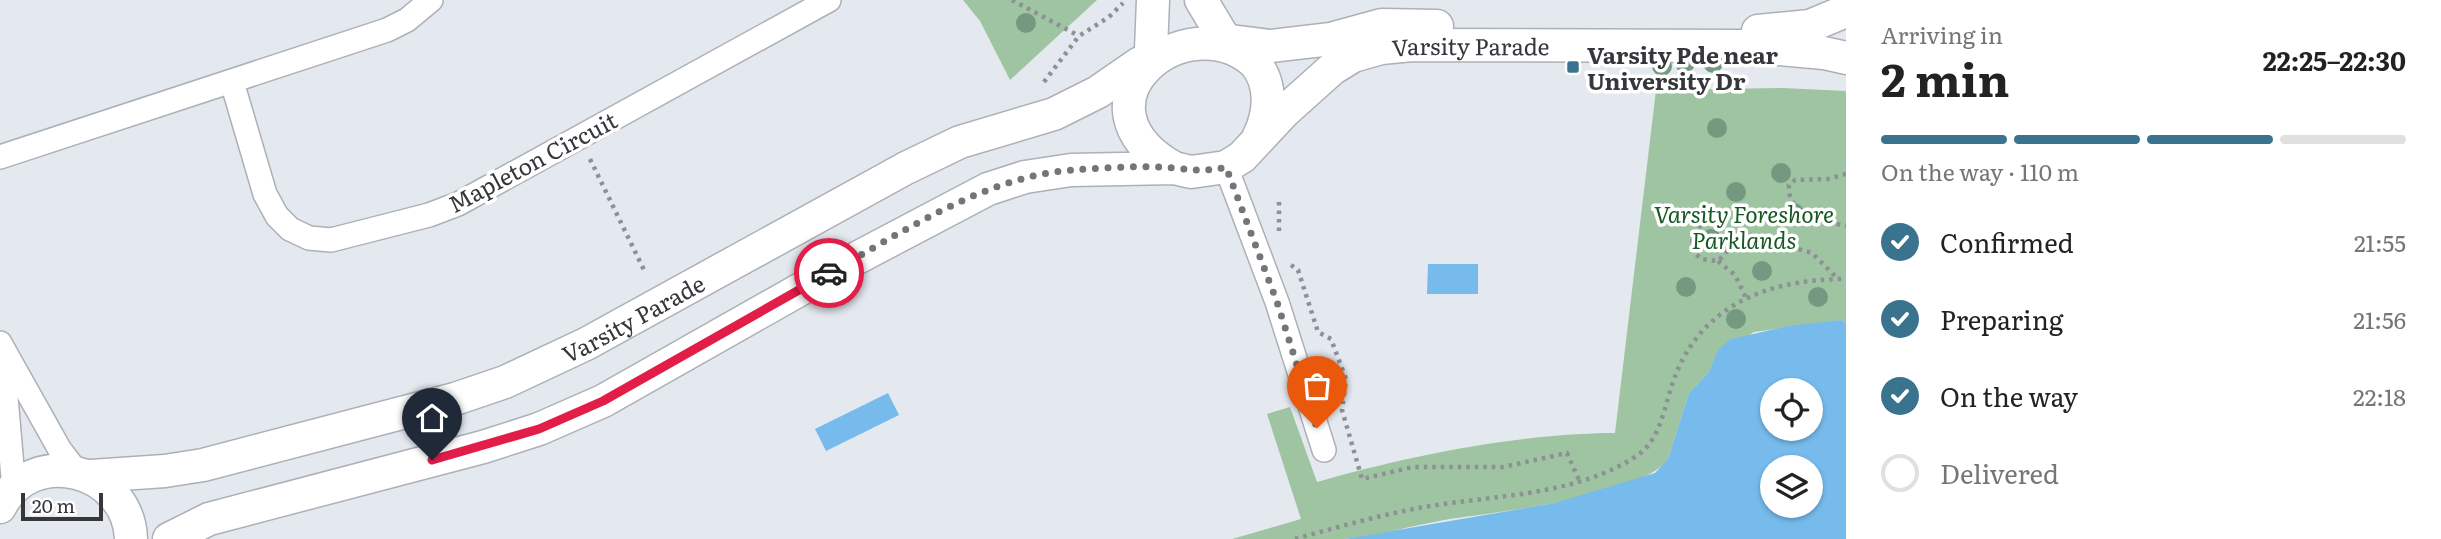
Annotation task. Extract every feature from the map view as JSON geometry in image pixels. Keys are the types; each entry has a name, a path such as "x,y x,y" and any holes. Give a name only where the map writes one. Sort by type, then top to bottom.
{"street":[{"path":"0,158 387,30 407,20 431,0"},
{"name":"Mapleton Circuit","path":"232,82 265,194 277,216 290,229 309,238 331,240 429,215 458,204 829,0"},
{"path":"1153,0 1146,57 1131,82 1128,103 1131,124 1141,142 1155,158 1174,168"},
{"path":"1201,0 1228,39 1253,60 1266,86 1269,106 1265,125 1256,143"},
{"name":"Varsity Parade","path":"4,499 43,472 84,474 165,471 203,465 455,399 505,382 586,344 906,168 960,142 1054,114 1098,92 1167,39 1186,33 1206,33 1270,46 1300,44 1382,25 1412,24 1506,31 1794,29 1810,26 1846,11"},
{"name":"Varsity Parade","path":"1226,167 1256,143 1284,112 1332,69 1353,56 1381,48 1412,45 1744,46 1824,53 1846,58"},
{"path":"169,539 209,519 483,447 539,429 603,401 838,268 988,189 1024,177 1071,170 1174,168 1209,171 1226,167 1277,302 1324,450"},
{"path":"1,344 60,450 84,474 120,500 128,517 131,539"},
{"path":"1,344 4,499"}],"path":[{"path":"1012,0 1079,36"},
{"path":"1044,82 1079,36 1109,18 1126,0"},
{"path":"579,137 645,272"},
{"path":"1846,174 1828,179 1795,180 1789,185 1788,193 1793,204 1806,215 1846,226"},
{"path":"1279,201 1282,241"},
{"path":"1746,298 1735,275 1718,261 1700,259 1693,251 1692,236 1702,223 1712,221 1724,225 1731,232 1744,233 1812,253 1837,279"},
{"path":"1718,261 1731,247 1731,232"},
{"path":"1286,253 1289,264 1298,270 1318,332 1331,339 1346,379 1342,410 1362,479 1413,467 1503,467 1567,453 1579,480"},
{"path":"1295,539 1368,518 1518,494 1599,477 1638,456 1651,444 1679,365 1699,333 1712,319 1746,298 1766,290 1846,279"}],"green space":[{"path":"963,0 1097,0 1010,80 980,21"},
{"name":"Varsity Foreshore Parklands","path":"1783,88 1846,91 1846,323 1841,320 1754,332 1718,356 1709,372 1689,393 1668,459 1652,472 1628,484 1564,501 1444,520 1356,538 1232,539 1301,519 1267,414 1290,407 1317,482 1388,463 1464,448 1541,437 1615,433 1656,90"}],"water":[{"path":"1428,264 1478,264 1478,294 1427,294"},
{"path":"1841,320 1846,323 1846,539 1345,539 1555,503 1655,473 1668,459 1689,393 1709,372 1718,350 1731,339 1789,326"},
{"path":"888,393 899,415 826,451 815,429"}],"way so far":[{"path":"829,273 959,203 988,189 1024,177 1071,170 1174,168 1191,172 1226,167 1277,302 1317,428"}],"place":[{"name":"Varsity Pde near University Dr","path":"1573,67"}],"route":[{"path":"432,460 539,429 603,401 679,355 829,273"}]}
